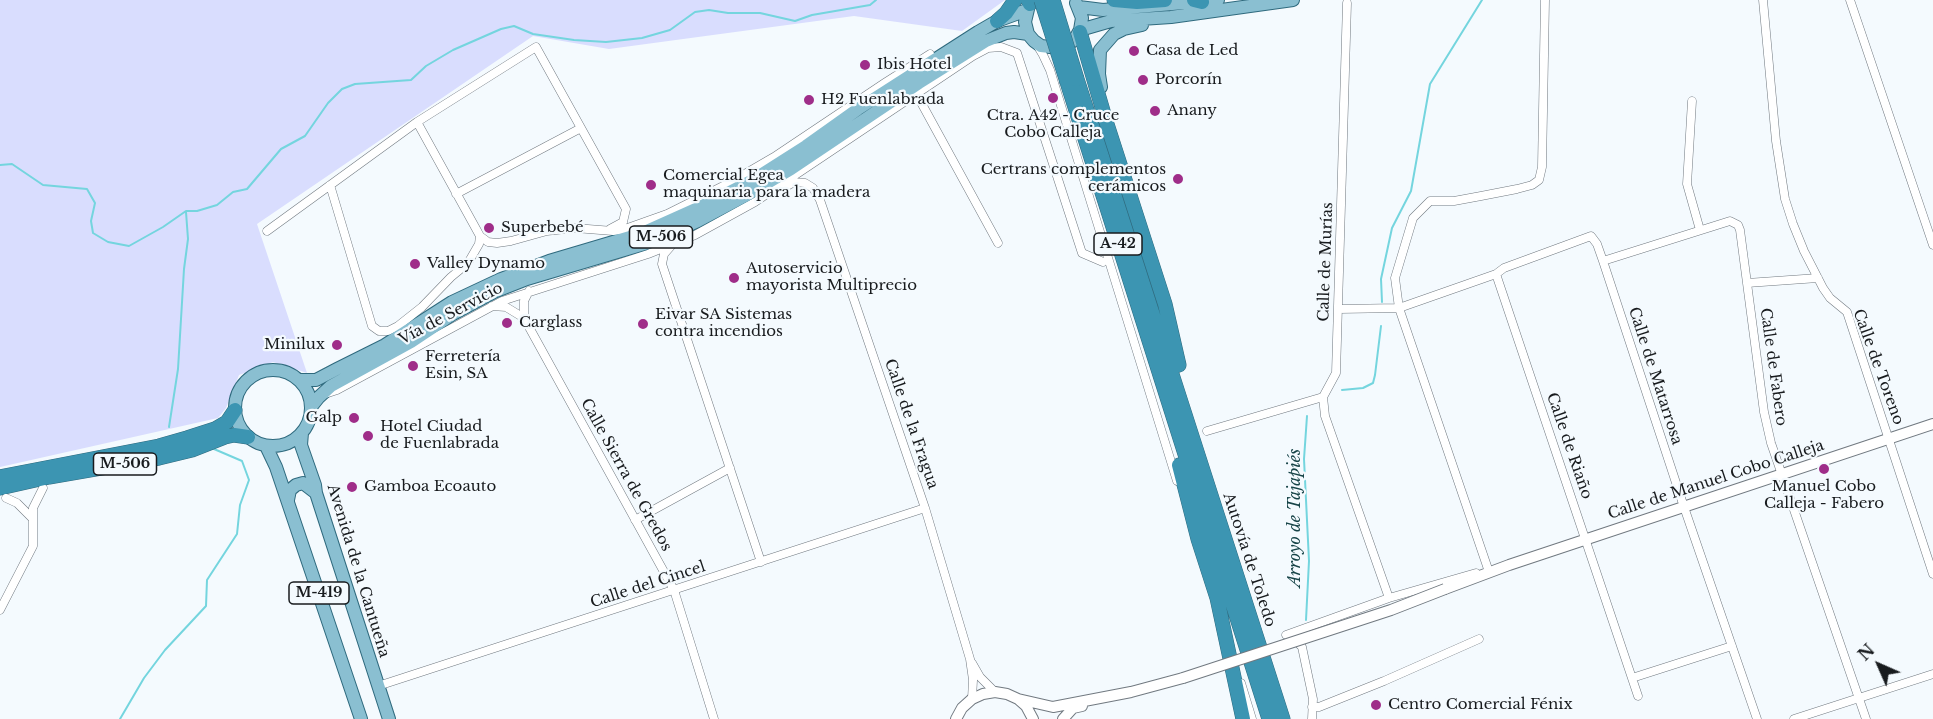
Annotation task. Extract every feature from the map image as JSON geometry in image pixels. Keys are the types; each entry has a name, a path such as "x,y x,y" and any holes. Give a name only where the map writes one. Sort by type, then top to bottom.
{"highway":[{"path":"997,21 1015,0"},
{"name":"A-42","path":"1053,0 1169,406 1269,719"},
{"path":"1059,0 1075,79"},
{"path":"1114,0 1137,2 1165,0"},
{"name":"A-42","path":"1032,3 1075,79 1114,190 1185,411"},
{"path":"1080,31 1106,121 1165,304 1181,375 1185,411"},
{"path":"1169,406 1174,442 1198,538 1217,598 1243,719"},
{"name":"M-506","path":"0,477 159,446 215,429 227,422 235,410"},
{"name":"Autovía de Toledo","path":"1185,411 1283,719"},
{"name":"M-506","path":"3,493 49,477 192,450 234,435 249,437"},
{"path":"43,488 107,472 124,464"}],"main road":[{"path":"1076,3 1103,10 1218,0"},
{"name":"M-506","path":"302,433 315,402 331,386 402,347 453,314 494,292 527,279 651,242 698,221 791,169 909,89 973,53 986,41 1014,32 1031,38 1041,46 1050,49 1059,48 1068,45 1080,31 1111,21 1171,17 1293,0"},
{"name":"M-506","path":"235,410 237,395 245,382 257,373 272,369 287,372 300,380 316,380 385,345 452,302 501,279 549,261 661,226 751,181 978,32 1032,3"},
{"path":"1031,38 1025,22 1032,3"},
{"path":"1076,3 1082,18 1080,31"},
{"path":"1106,121 1099,74 1100,50 1107,40 1124,29 1171,17"},
{"path":"300,380 315,402"},
{"path":"235,410 239,425 249,437 266,446 279,446 292,441 302,433"},
{"name":"Avenida de la Cantueña","path":"302,433 301,445 389,719"},
{"name":"M-419","path":"266,446 288,500 361,719"},
{"path":"288,500 290,490 296,484 303,483 316,493"}],"street":[{"path":"1488,569 1399,308 1395,279 1413,218 1430,201 1455,201 1481,196 1532,185 1539,180 1542,167 1545,0"},
{"name":"Calle de Toreno","path":"1763,0 1776,141 1785,199 1804,251 1818,278 1830,298 1847,312 1933,574"},
{"path":"1850,0 1933,245"},
{"name":"Calle de Murías","path":"1323,397 1336,373 1347,3"},
{"path":"1031,38 1043,54 1050,70 1166,448 1198,538"},
{"path":"267,231 417,122 536,47 626,210 623,222 615,228 606,230"},
{"name":"Vía de Servicio","path":"315,402 492,306 529,291 648,254 695,235 755,202 917,95 973,53 988,48 1001,47 1017,53 1083,254 1103,262"},
{"path":"417,122 480,236 488,242 497,243 547,231 575,228 622,230 654,219 731,182 774,157 930,54"},
{"path":"917,95 998,243"},
{"path":"1603,261 1700,230 1688,184 1692,101"},
{"path":"456,194 581,128"},
{"name":"Calle de la Fragua","path":"755,202 794,182 805,183 813,188 820,200 925,508 970,659 973,680 972,699"},
{"name":"Vía de Servicio","path":"330,185 372,326 380,331 388,331 398,326 422,307 468,263 479,244 480,236"},
{"name":"Calle de Fabero","path":"1700,230 1730,221 1738,225 1740,230 1764,412 1771,443 1866,719"},
{"name":"Calle de Matarrosa","path":"1496,274 1504,268 1591,236 1597,244 1757,719"},
{"path":"671,245 664,254 662,264 761,562"},
{"path":"648,254 662,264"},
{"path":"1339,309 1399,308 1496,274"},
{"name":"Calle de Riaño","path":"1496,274 1638,696"},
{"path":"1747,283 1818,278"},
{"path":"524,318 524,302 529,291"},
{"path":"492,306 506,307 524,318"},
{"name":"Calle Sierra de Gredos","path":"524,318 674,590 714,719"},
{"path":"1207,431 1323,397 1325,416 1389,598"},
{"name":"Calle de Manuel Cobo Calleja","path":"995,692 1053,706 1131,692 1183,678 1392,610 1509,565 1933,424"},
{"path":"635,520 730,468"},
{"path":"0,610 33,546 33,508 43,488"},
{"path":"3,493 32,518"},
{"name":"Calle del Cincel","path":"378,686 925,508"},
{"name":"Calle de Manuel Cobo Calleja","path":"1312,707 1313,699 1302,648 1293,638 1286,635 1389,598 1509,565"},
{"path":"1217,598 1252,719"},
{"path":"1312,719 1312,707 1319,707 1479,639"},
{"path":"1632,678 1732,646"},
{"name":"Calle de la Fragua","path":"970,659 980,676 995,692"},
{"path":"1794,719 1933,674"},
{"path":"956,719 962,708 972,699 995,692"},
{"path":"1063,719 1073,708 1104,702 1131,692"},
{"path":"1018,699 1026,706 1033,719"},
{"path":"1040,719 1053,706"}],"shaded area":[{"path":"0,0 1005,0 962,31 854,16 609,49 533,36 257,224 307,373 273,362 239,375 226,408 218,418 0,467"}],"waterway":[{"path":"0,165 12,164 43,185 87,189 95,203 91,221 93,233 108,242 129,246 186,211 197,211 217,205 233,192 247,189 281,149 305,136 328,103 342,89 355,84 411,80 426,66 453,50 501,29 514,26 533,34 606,42 642,38 670,30 695,12 709,10 728,13 760,13 795,21 812,15 870,5 876,0"},
{"name":"Arroyo de Tajapiés","path":"1382,302 1381,279 1392,228 1411,191 1430,84 1482,0"},
{"path":"169,427 178,369 188,239 186,212"},
{"name":"Arroyo de Tajapiés","path":"1342,390 1363,388 1373,383 1381,326"},
{"name":"Arroyo de Tajapiés","path":"1306,620 1309,561 1304,459 1307,416"},
{"path":"120,719 144,678 165,650 206,606 207,580 237,534 240,505 249,480 242,461 214,449"}],"place":[{"name":"Casa de Led","path":"1134,51"},
{"name":"Ibis Hotel","path":"865,65"},
{"name":"Porcorín","path":"1143,80"},
{"name":"Ctra. A42 - Cruce Cobo Calleja","path":"1053,98"},
{"name":"H2 Fuenlabrada","path":"809,100"},
{"name":"Anany","path":"1155,111"},
{"name":"Certrans complementos cerámicos","path":"1178,179"},
{"name":"Comercial Egea maquinaria para la madera","path":"651,185"},
{"name":"Superbebé","path":"489,228"},
{"name":"Valley Dynamo","path":"415,264"},
{"name":"Autoservicio mayorista Multiprecio","path":"734,278"},
{"name":"Carglass","path":"507,323"},
{"name":"Eivar SA Sistemas contra incendios","path":"643,324"},
{"name":"Minilux","path":"337,345"},
{"name":"Ferretería Esin, SA","path":"413,366"},
{"name":"Galp","path":"354,418"},
{"name":"Hotel Ciudad de Fuenlabrada","path":"368,436"},
{"name":"Manuel Cobo Calleja - Fabero","path":"1824,469"},
{"name":"Gamboa Ecoauto","path":"352,487"},
{"name":"Centro Comercial Fénix","path":"1376,705"}]}
